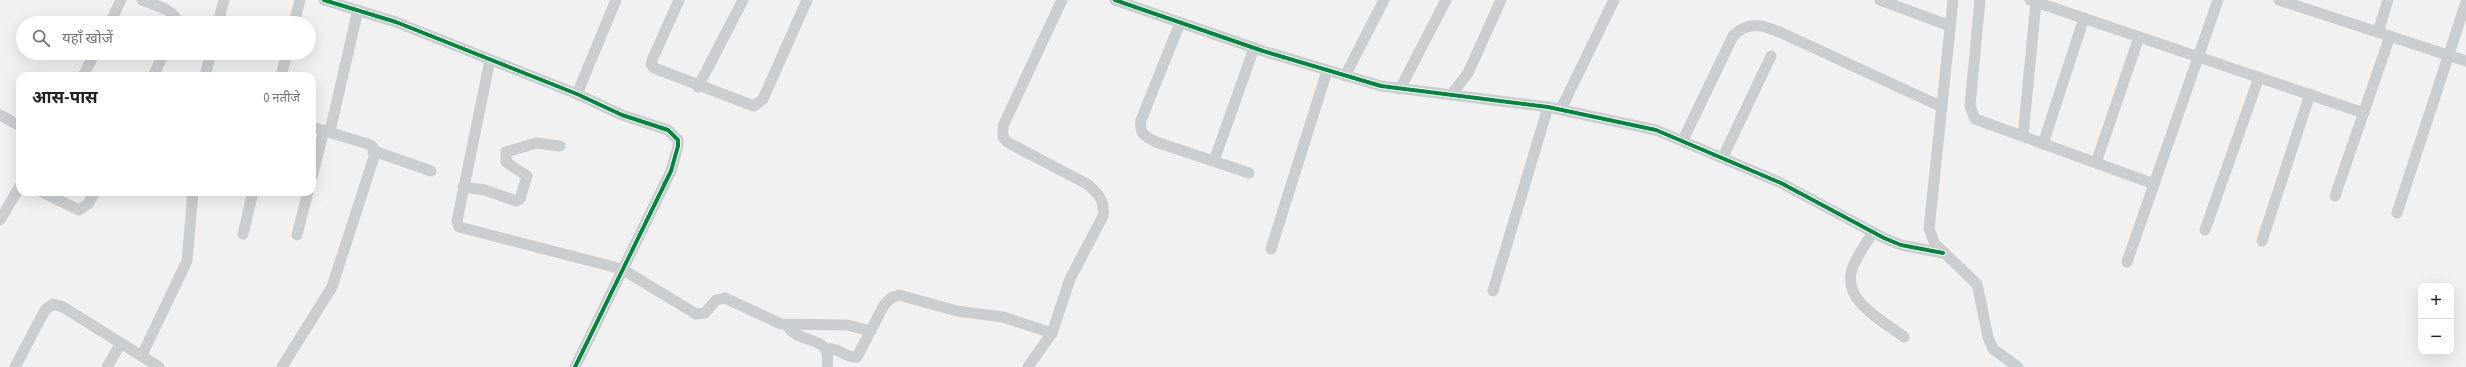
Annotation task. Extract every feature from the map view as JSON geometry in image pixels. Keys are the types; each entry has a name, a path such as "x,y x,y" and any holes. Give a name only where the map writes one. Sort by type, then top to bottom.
{"street":[{"path":"113,16 121,0"},
{"path":"142,0 176,16"},
{"path":"220,16 224,0"},
{"path":"296,16 300,0"},
{"path":"324,0 357,6 577,94 622,115 668,130 678,140 676,154 667,180 575,367"},
{"path":"577,94 616,0"},
{"path":"679,0 651,64 659,72 748,106 759,104 763,99 807,0"},
{"path":"698,87 743,0"},
{"path":"1028,367 1052,334 1070,279 1103,216 1104,207 1096,192 1087,184 1007,142 1003,137 1002,132 1062,0"},
{"path":"1115,0 1254,48 1327,71 1400,89 1561,109 1625,121 1656,130 1781,182 1873,232 1901,245 1943,253"},
{"path":"1346,76 1384,0"},
{"path":"1400,89 1446,0"},
{"path":"1451,95 1468,73 1501,0"},
{"path":"1561,109 1614,0"},
{"path":"1880,0 1950,26"},
{"path":"1953,0 1928,222 1931,237 1943,253 1963,269 1977,284 1980,291 1981,307 1988,337 1996,352 2018,367"},
{"path":"1980,0 1970,106 1971,114 1975,119 2154,184"},
{"path":"2127,262 2218,0"},
{"path":"2378,32 2388,0"},
{"path":"2023,136 2033,1 2364,112"},
{"path":"2283,1 2466,61"},
{"path":"2397,213 2466,2"},
{"path":"316,165 327,131 357,6"},
{"path":"2043,144 2084,18"},
{"path":"1180,23 1141,120 1140,128 1143,135 1156,142 1249,173"},
{"path":"1683,140 1733,36 1740,29 1750,25 1767,27 1784,34 1940,106"},
{"path":"2335,196 2390,36"},
{"path":"2096,163 2139,37"},
{"path":"1214,161 1254,48"},
{"path":"1723,157 1771,56"},
{"path":"85,72 91,60"},
{"path":"155,72 161,60"},
{"path":"206,72 209,60"},
{"path":"282,72 285,60"},
{"path":"490,60 456,221 458,227 622,269 696,314 705,313 716,300 725,298 787,325 847,325 871,331"},
{"path":"1271,249 1327,71"},
{"path":"2206,230 2260,78"},
{"path":"2262,240 2310,94"},
{"path":"1494,291 1548,107"},
{"path":"0,115 16,124"},
{"path":"316,128 368,144 374,151 431,171"},
{"path":"463,187 485,190 516,201 520,199 527,176 506,162 506,152 536,143 560,146"},
{"path":"282,367 324,301 337,275 374,151"},
{"path":"0,220 16,193"},
{"path":"50,196 79,210 88,204 92,196"},
{"path":"142,355 187,261 193,196"},
{"path":"243,234 252,196"},
{"path":"298,235 307,196"},
{"path":"1873,232 1854,264 1851,274 1851,286 1854,294 1862,304 1904,337"},
{"path":"787,325 793,333 818,342 827,349 836,349 855,357 859,355 884,305 891,298 899,295 957,311 1003,317 1052,334"},
{"path":"15,367 46,310 53,304 63,307 159,367"},
{"path":"107,367 121,343"},
{"path":"827,349 827,367"}],"cycle path":[{"path":"324,0 396,22 577,94 622,115 668,130 678,140 678,146 671,171 575,367"},
{"path":"1115,0 1263,51 1381,86 1548,107 1656,130 1781,183 1884,238 1901,245 1943,253"}]}
